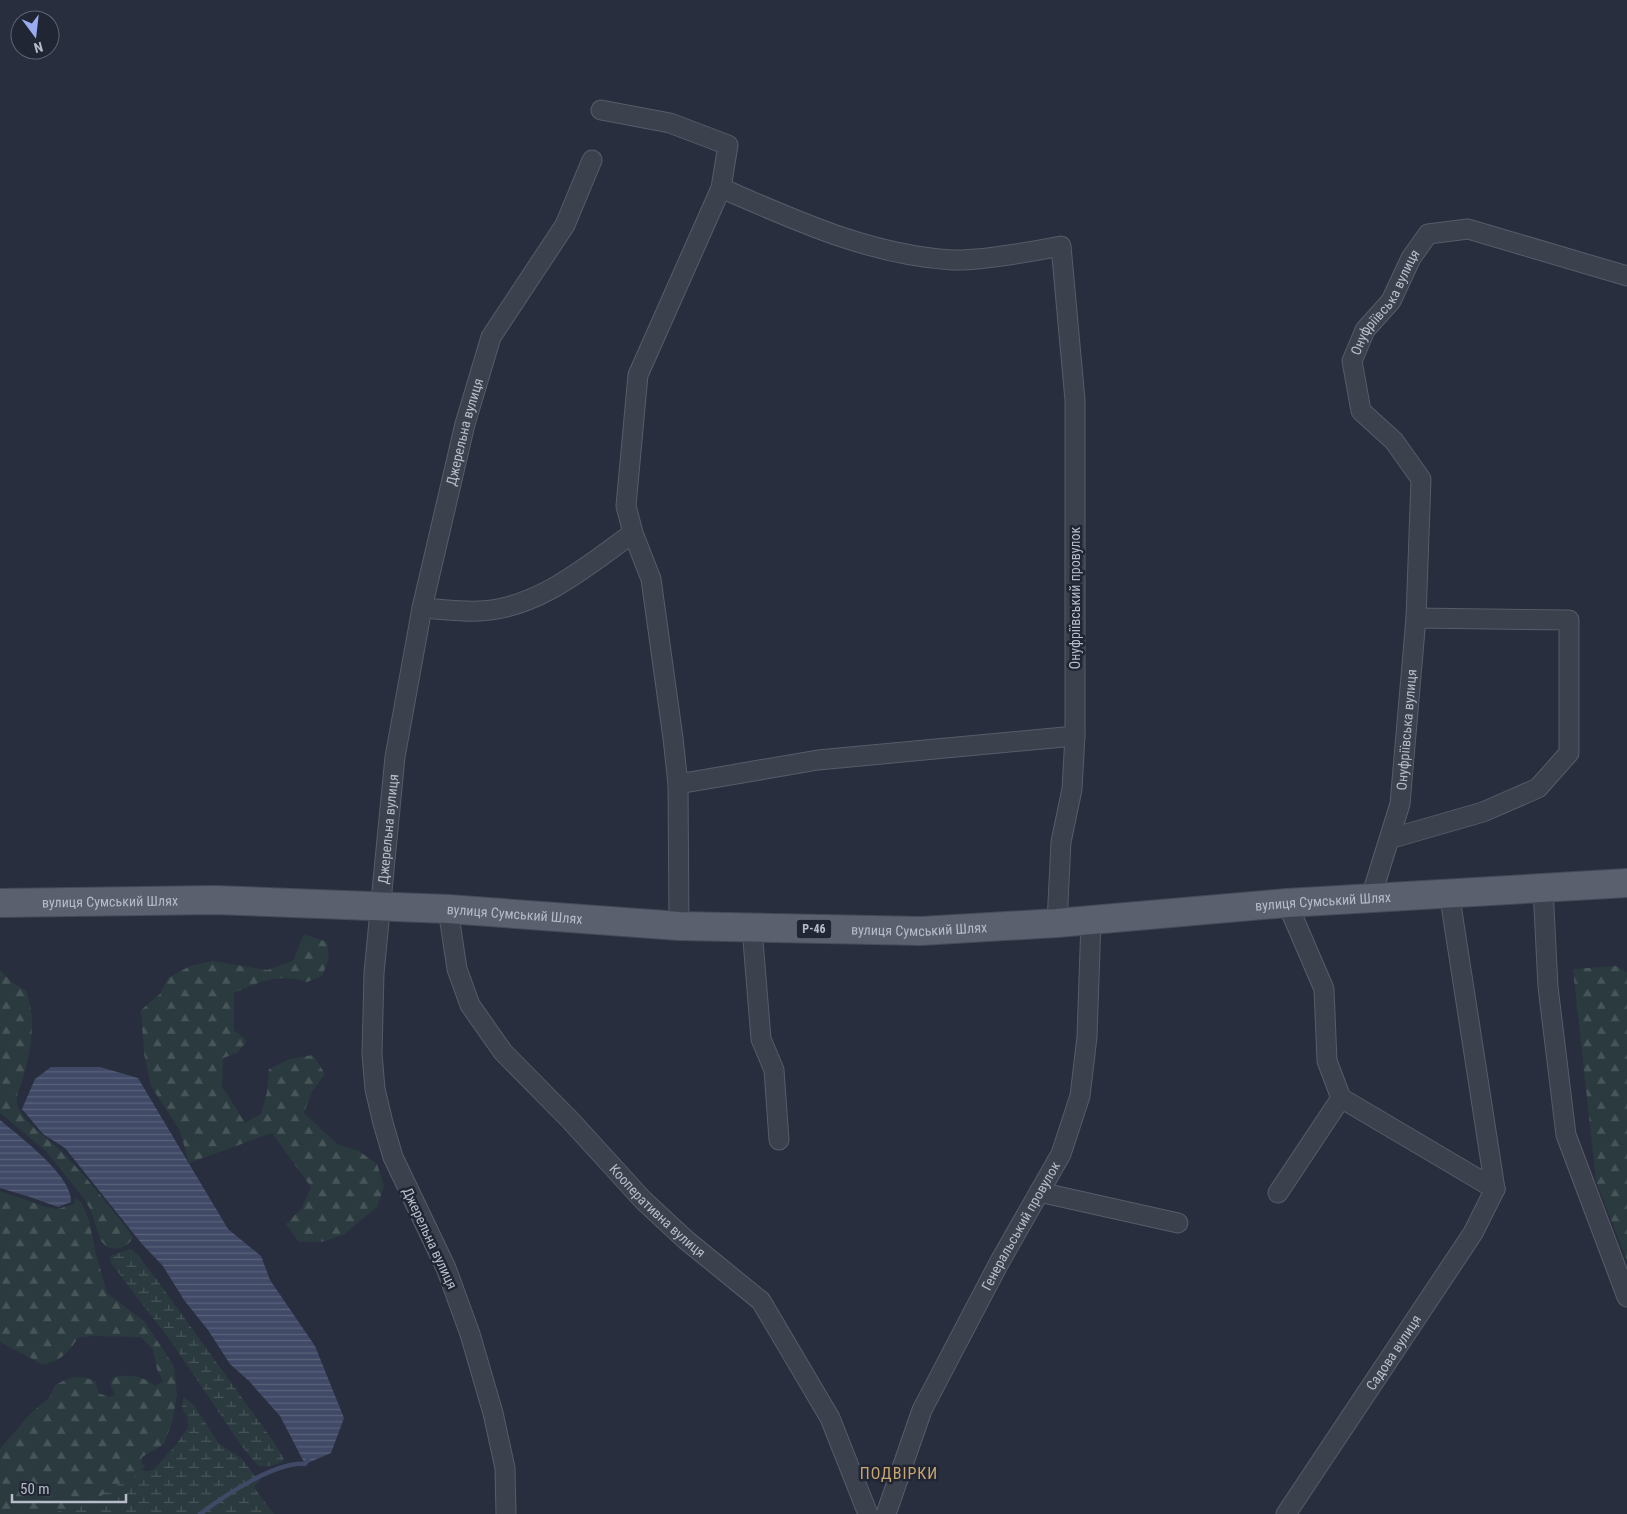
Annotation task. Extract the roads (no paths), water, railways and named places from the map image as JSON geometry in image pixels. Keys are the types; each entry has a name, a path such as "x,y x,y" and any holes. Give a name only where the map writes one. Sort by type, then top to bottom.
{"main road":[{"name":"вулиця Сумський Шлях","path":"0,903 215,900 379,905 679,926 921,931 1058,923 1371,897 1627,883"}],"street":[{"path":"601,110 670,123 728,145 721,188 638,375 626,506 633,533 651,579 660,631 678,784 679,926"},
{"name":"Джерельна вулиця","path":"506,1514 505,1468 493,1413 470,1334 446,1268 393,1157 377,1098 372,1054 374,973 379,905 395,757 422,608 465,424 491,337 565,225 592,160"},
{"name":"Онуфріївський провулок","path":"721,188 821,231 863,245 911,256 954,260 1028,252 1061,246 1075,400 1075,736 1072,789 1061,842 1058,923"},
{"name":"Онуфріївська вулиця","path":"1371,897 1400,804 1416,618 1421,479 1394,441 1361,411 1352,361 1365,330 1391,301 1411,258 1428,234 1468,229 1627,276"},
{"path":"422,608 480,611 516,605 548,592 633,533"},
{"path":"1389,839 1483,812 1538,788 1569,753 1569,620 1416,618"},
{"path":"678,784 818,760 1075,736"},
{"path":"1543,888 1548,987 1566,1135 1627,1297"},
{"path":"1449,892 1495,1189"},
{"path":"1287,903 1324,989 1327,1061 1341,1098 1495,1189"},
{"name":"Кооперативна вулиця","path":"448,909 457,969 470,1004 503,1052 571,1121 643,1200 686,1240 761,1300 830,1418 868,1514"},
{"name":"Генеральський провулок","path":"886,1514 922,1410 999,1263 1061,1154 1080,1096 1086,1037 1091,920"},
{"path":"752,928 761,1039 774,1070 779,1140"},
{"path":"1278,1193 1341,1098"},
{"name":"Садова вулиця","path":"1286,1514 1473,1234 1495,1189"},
{"path":"1039,1192 1178,1223"}],"water":[{"path":"51,1067 100,1067 138,1078 228,1229 261,1256 270,1280 315,1346 344,1418 331,1453 305,1464 280,1416 249,1381 230,1364 208,1330 184,1300 163,1266 142,1244 65,1148 43,1134 22,1109 35,1079"},
{"path":"0,1120 31,1146 54,1169 63,1180 69,1192 71,1202 58,1207 0,1188"}],"waterway":[{"path":"200,1514 251,1481 280,1468 305,1464 308,1460"}],"district":[{"name":"ПОДВІРКИ","path":"899,1473"}]}
